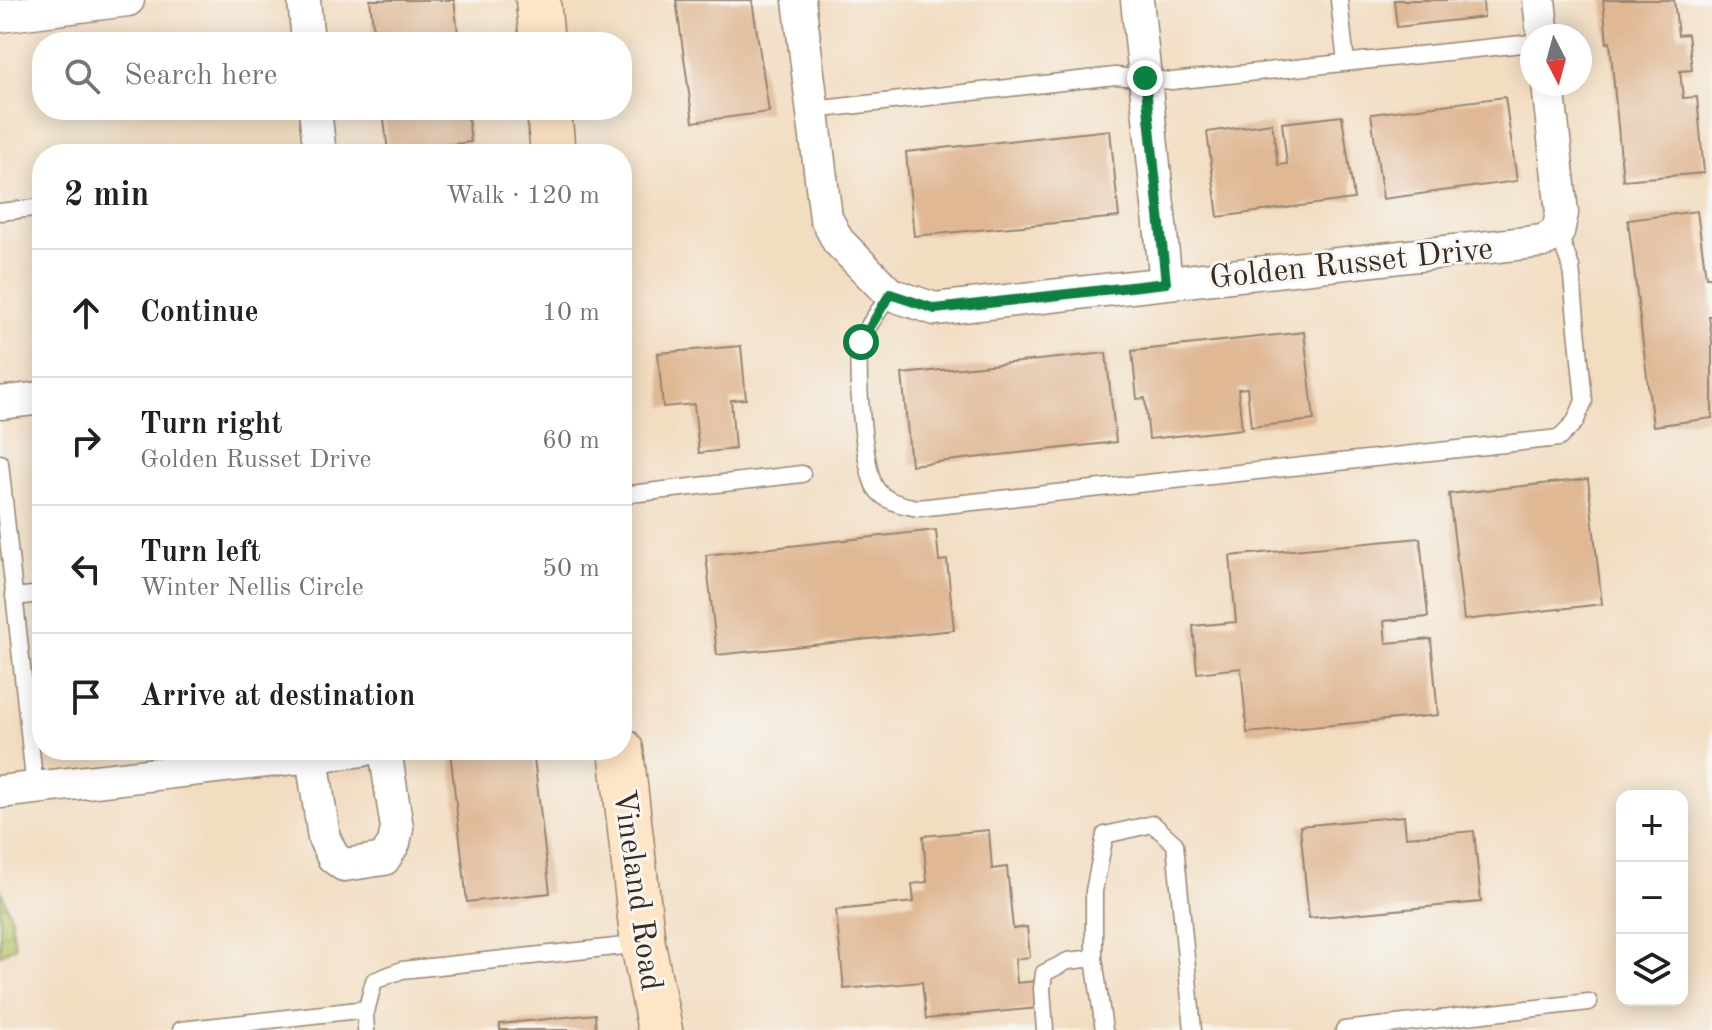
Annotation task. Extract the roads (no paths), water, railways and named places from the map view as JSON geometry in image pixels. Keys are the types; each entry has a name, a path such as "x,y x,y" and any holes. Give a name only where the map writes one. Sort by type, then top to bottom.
{"main road":[{"path":"538,0 541,32"},
{"path":"550,120 552,144"},
{"name":"Vineland Road","path":"622,760 643,944 660,1030"}],"street":[{"path":"0,16 128,0"},
{"path":"304,0 307,32"},
{"name":"Golden Russet Drive","path":"799,0 826,218 838,241 890,294 935,309 1543,241 1558,232"},
{"path":"1137,0 1166,283"},
{"path":"1539,0 1542,24"},
{"path":"1549,96 1562,213 1558,232"},
{"path":"316,120 319,144"},
{"path":"0,403 32,399"},
{"path":"0,792 277,760"},
{"path":"313,760 324,838 333,857 344,865 384,859 394,843 397,828 387,760"}],"lane":[{"path":"1339,0 1346,63"},
{"path":"813,110 1115,76 1172,81 1520,44"},
{"path":"0,212 32,208"},
{"path":"890,294 861,342 858,370 868,463 875,488 894,503 918,508 1559,438 1575,422 1584,401 1571,267 1558,232"},
{"path":"0,463 35,788"},
{"path":"632,494 802,474"},
{"path":"14,597 32,595"},
{"path":"1104,1030 1094,958 1094,891 1105,835 1153,824 1175,844 1193,1030"},
{"path":"366,1030 374,981 402,970 643,944"},
{"path":"1045,1030 1044,973 1068,961 1094,958"},
{"path":"1344,1030 1589,1002"},
{"path":"191,1029 367,1009"}]}
